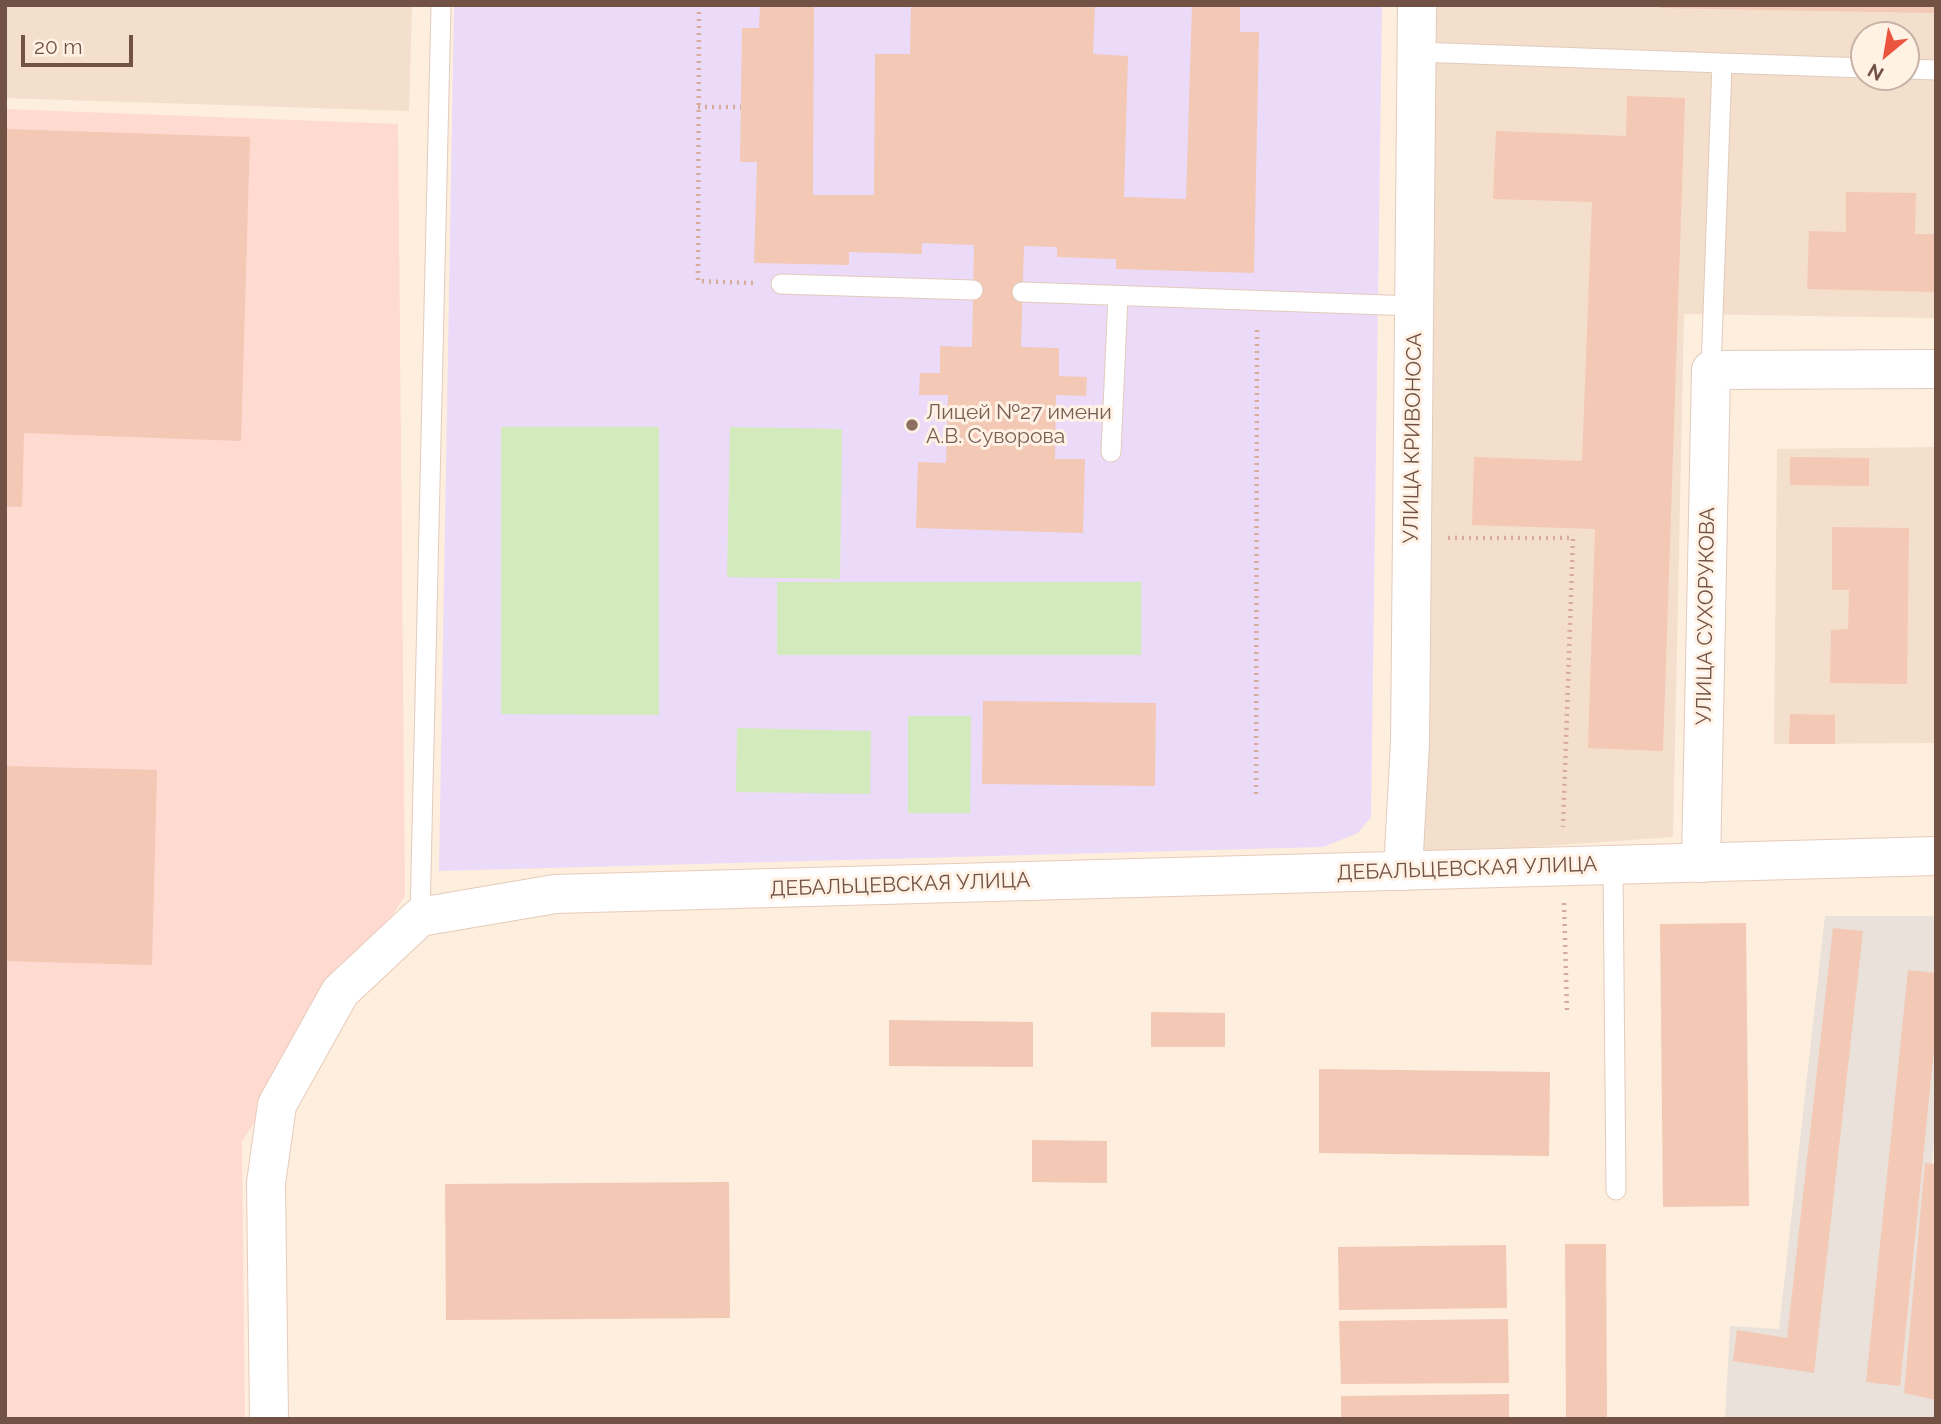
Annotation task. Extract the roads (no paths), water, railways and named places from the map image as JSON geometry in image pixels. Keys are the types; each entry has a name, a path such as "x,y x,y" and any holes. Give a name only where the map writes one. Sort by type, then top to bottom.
{"street":[{"name":"УЛИЦА КРИВОНОСА","path":"1403,871 1410,743 1417,5"},
{"path":"1711,370 1936,369"},
{"name":"УЛИЦА СУХОРУКОВА","path":"1701,863 1711,370"},
{"name":"ДЕБАЛЬЦЕВСКАЯ УЛИЦА","path":"420,916 555,894 1936,856"},
{"path":"269,1419 266,1183 277,1105 340,992 420,916"}],"lane":[{"path":"420,916 440,5"},
{"path":"1417,52 1850,68"},
{"path":"1711,370 1722,63"},
{"path":"781,284 973,290"},
{"path":"1022,292 1414,306"},
{"path":"1111,452 1118,296"},
{"path":"1613,866 1616,1190"}],"place":[{"name":"Лицей №27 имени А.В. Суворова","path":"912,425"}]}
